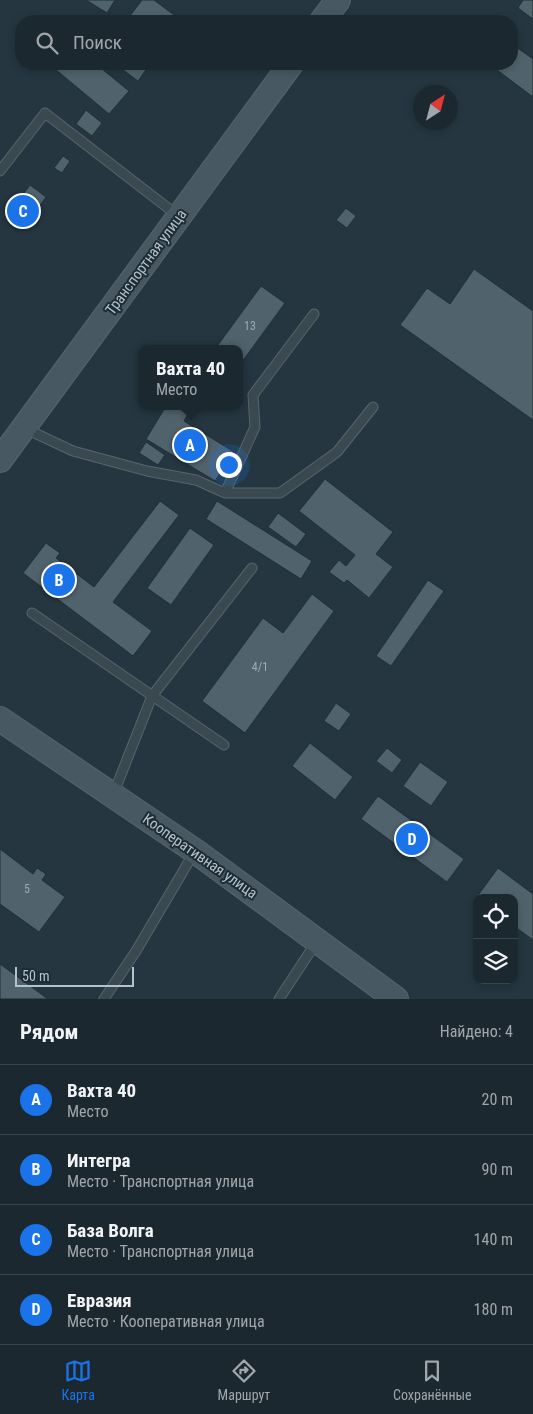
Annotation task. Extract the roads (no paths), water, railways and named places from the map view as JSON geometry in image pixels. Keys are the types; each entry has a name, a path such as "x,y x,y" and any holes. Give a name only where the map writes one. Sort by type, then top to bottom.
{"street":[{"name":"Транспортная улица","path":"0,460 288,70"},
{"name":"Кооперативная улица","path":"0,719 195,851 396,999"}],"lane":[{"path":"0,171 45,113 180,217"},
{"path":"225,493 255,428 253,395 314,314"},
{"path":"24,428 73,451 147,471 196,480 225,493 280,493 336,452 373,407"},
{"path":"113,795 152,696 252,568"},
{"path":"32,613 224,745"},
{"path":"104,999 136,951 195,851"},
{"path":"279,999 318,941"}],"place":[{"name":"База Волга","path":"23,211"},
{"name":"Вахта 40","path":"190,445"},
{"name":"Интегра","path":"59,580"},
{"name":"Евразия","path":"412,839"}]}
